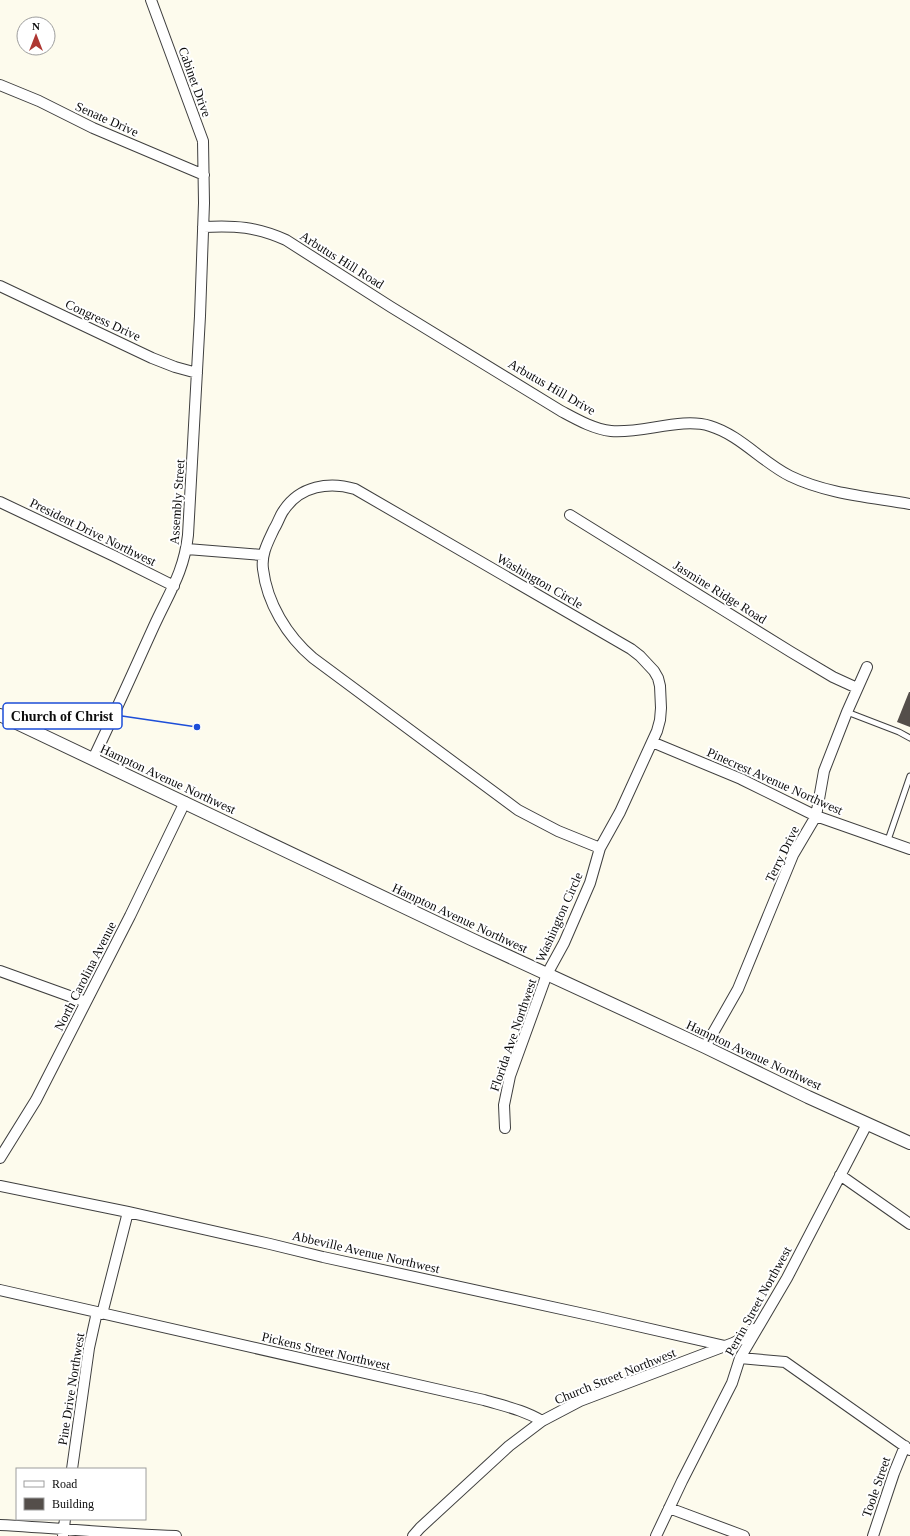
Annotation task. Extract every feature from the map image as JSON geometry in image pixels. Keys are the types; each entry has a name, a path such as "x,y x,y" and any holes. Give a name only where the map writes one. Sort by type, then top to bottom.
{"street":[{"name":"Cabinet Drive","path":"151,0 204,141 204,227"},
{"name":"Senate Drive","path":"0,85 39,101 92,128 204,175"},
{"name":"Arbutus Hill Road","path":"204,227 241,226 257,229 286,240 456,346"},
{"name":"Assembly Street","path":"93,759 182,569 187,549 204,227"},
{"name":"Congress Drive","path":"0,286 152,358 175,367 197,373"},
{"name":"Arbutus Hill Drive","path":"456,346 561,411 588,424 610,431 693,424 710,426 730,435 764,460 788,475 804,482 821,488 910,504"},
{"name":"Washington Circle","path":"262,555 284,510 300,494 325,485 340,485 355,489 631,649 654,671 660,686 662,708 660,720 652,742 620,812 600,848 590,883 564,943 547,974"},
{"name":"President Drive Northwest","path":"0,502 174,586"},
{"name":"Jasmine Ridge Road","path":"570,515 791,652 833,677 857,688"},
{"path":"187,549 262,555 265,582 274,607 293,638 313,658 518,810 558,831 600,848"},
{"name":"Terry Drive","path":"705,1047 738,989 793,855 816,816 824,771 857,688 868,667"},
{"name":"Hampton Avenue Northwest","path":"0,715 547,974 910,1143"},
{"name":"Pinecrest Avenue Northwest","path":"652,742 741,779 816,816 888,840 910,849"},
{"name":"North Carolina Avenue","path":"0,1158 36,1100 130,916 185,802"},
{"path":"0,971 86,1002"},
{"name":"Florida Ave Northwest","path":"505,1128 504,1105 510,1076 547,974"},
{"name":"Perrin Street Northwest","path":"656,1536 732,1383 740,1358 787,1278 867,1124"},
{"path":"840,1175 910,1224"},
{"name":"Abbeville Avenue Northwest","path":"0,1186 128,1212 323,1257 725,1346"},
{"name":"Pine Drive Northwest","path":"72,1468 89,1348 128,1212"},
{"name":"Pickens Street Northwest","path":"0,1290 484,1400 531,1414 542,1421"},
{"name":"Church Street Northwest","path":"413,1536 509,1446 542,1421 580,1401 743,1338 752,1331 765,1314"},
{"path":"740,1358 785,1362 907,1448"},
{"name":"Toole Street","path":"874,1536 894,1473 907,1448"},
{"path":"669,1508 744,1536"},
{"path":"0,1525 64,1528 124,1534 176,1536"}],"lane":[{"path":"847,712 900,732 910,738"},
{"path":"888,840 910,776"}],"building":[{"path":"910,692 910,727 897,722"}],"place":[{"name":"Church of Christ","path":"197,727"}]}
